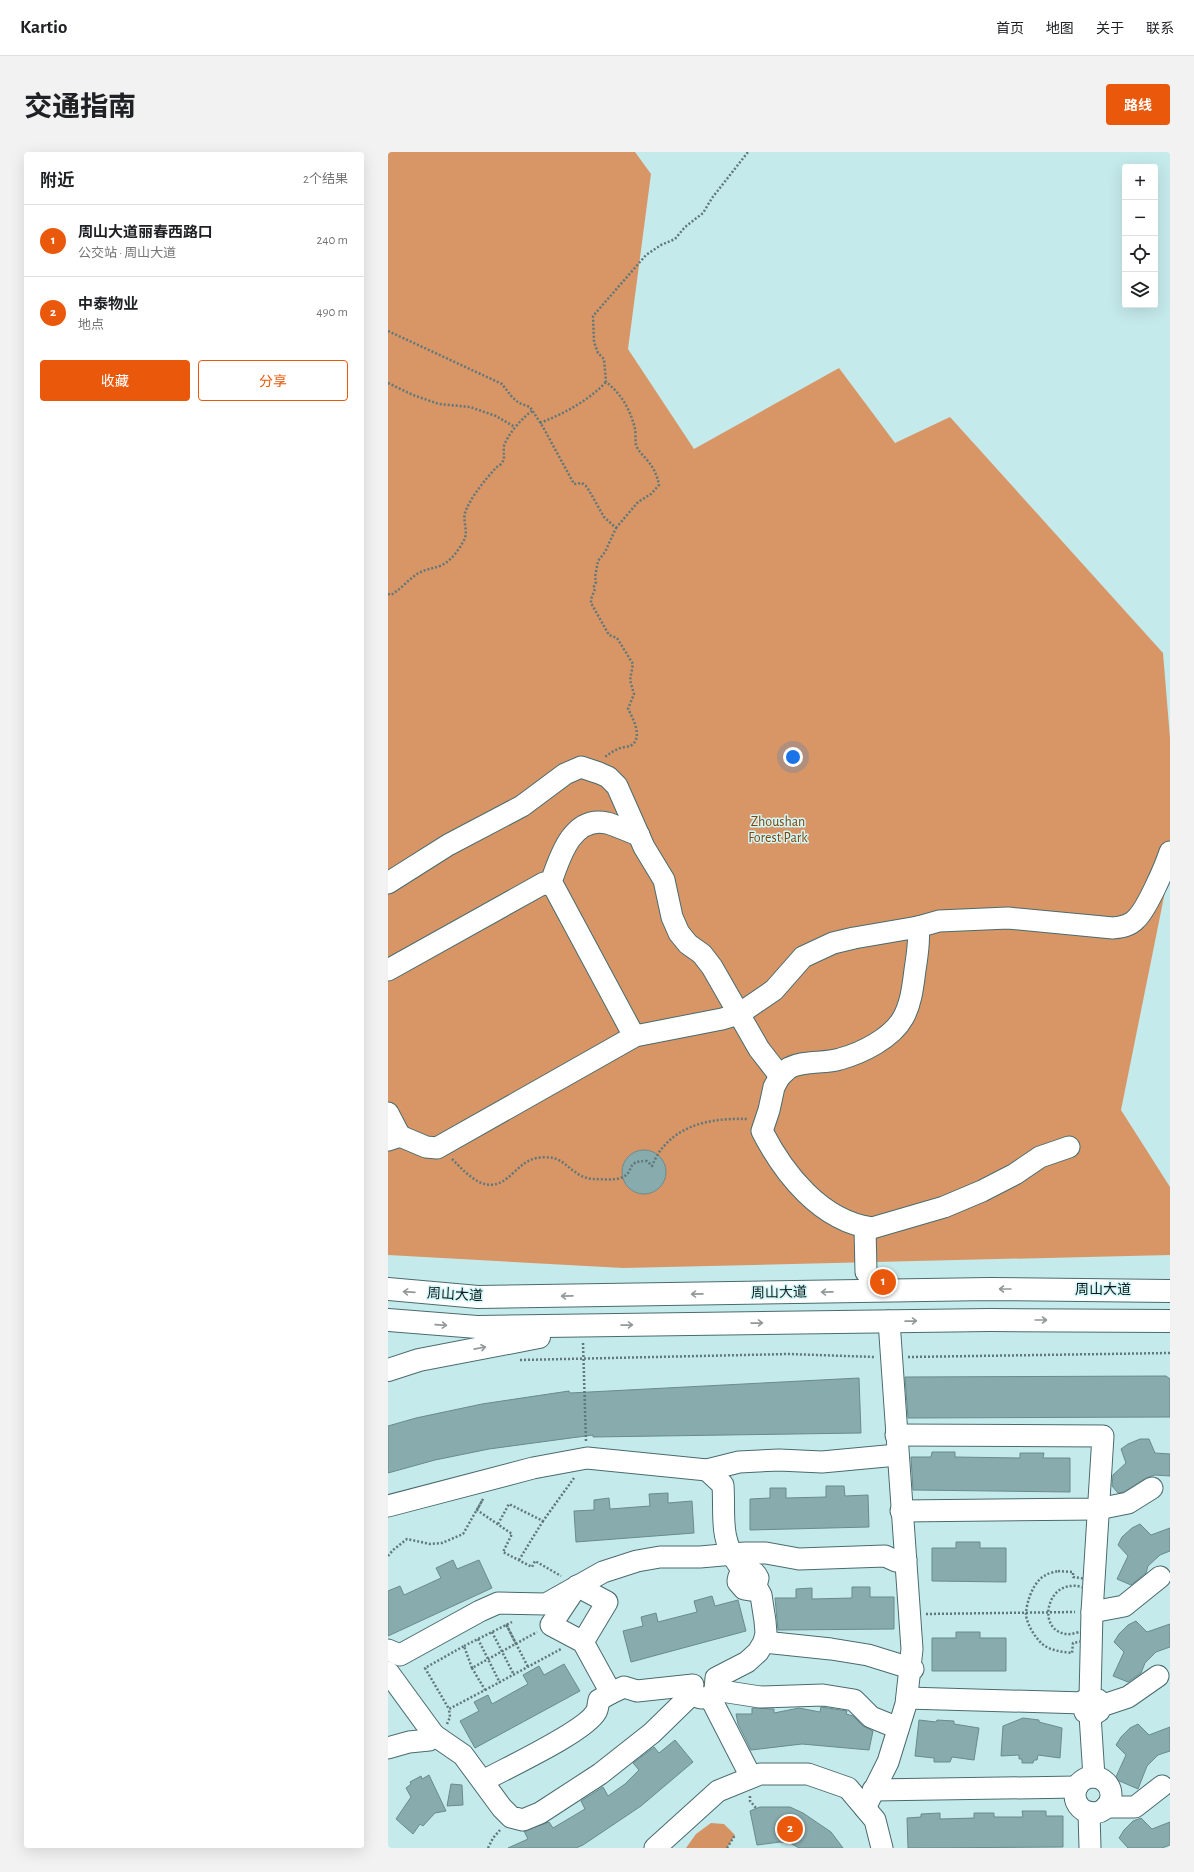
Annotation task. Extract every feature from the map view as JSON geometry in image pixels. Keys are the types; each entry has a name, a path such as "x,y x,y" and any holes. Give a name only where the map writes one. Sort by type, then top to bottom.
{"main road":[{"name":"周山大道","path":"388,1289 478,1297 990,1289 1170,1290"},
{"path":"388,1320 477,1327 588,1327 990,1320 1170,1321"},
{"path":"388,1370 419,1360 588,1327"}],"lane":[{"path":"388,883 448,846 522,806 565,774 581,767 608,777 617,786 639,836 664,880 672,917 679,933 688,944 702,954 709,963 759,1049 780,1076"},
{"path":"550,885 561,853 575,831 593,822 607,823 639,836"},
{"path":"388,1113 394,1138 426,1147 437,1148 634,1036 722,1019 739,1014 774,990 803,958 816,950 854,938 918,928 940,921 1008,918 1113,928 1126,926 1136,920 1143,910 1170,852"},
{"path":"388,970 544,883 554,887 634,1036"},
{"path":"918,928 917,959 909,1004 903,1018 895,1029 877,1042 859,1052 840,1059 789,1068 780,1076 774,1087 769,1110 762,1131 770,1146 795,1182 815,1201 837,1215 865,1227 872,1228 944,1207 982,1191 1015,1174 1040,1157 1069,1147"},
{"path":"865,1227 866,1272"},
{"path":"882,1848 869,1799 888,1762 898,1728 906,1698 911,1668 912,1649 901,1511 889,1321"},
{"path":"896,1435 1103,1436 1092,1612 1091,1705 1086,1782 1075,1796 1076,1802 1084,1810 1135,1807 1162,1786"},
{"path":"388,1506 532,1468 582,1465 707,1470 739,1462 779,1460 822,1462 898,1455"},
{"path":"388,1672 434,1735 464,1755 502,1808 511,1817 523,1820 540,1813 600,1774 652,1733 704,1688 747,1662 758,1652 764,1642 766,1633 761,1595 731,1554 726,1543 724,1531 723,1485 707,1470"},
{"path":"901,1511 1098,1509 1128,1502 1152,1488"},
{"path":"388,1650 400,1655 480,1611 498,1603 546,1604 603,1572 636,1561 660,1557 700,1558 745,1553 766,1553 799,1559 885,1556 896,1560 906,1560"},
{"path":"1092,1612 1124,1606 1160,1577"},
{"path":"577,1586 552,1624 581,1640 611,1693"},
{"path":"577,1586 607,1602 581,1640"},
{"path":"764,1642 846,1651 868,1655 911,1668"},
{"path":"906,1698 1091,1705 1128,1697 1158,1676"},
{"path":"483,1781 556,1743 583,1725 596,1713 599,1700 624,1687 637,1691 704,1688 760,1697 823,1695 854,1700 871,1717 898,1728"},
{"path":"704,1688 750,1786"},
{"path":"388,1748 409,1742 429,1740 434,1735"},
{"path":"655,1848 718,1791 750,1786 760,1774 808,1774 848,1788 869,1799 1086,1782 1100,1779 1108,1786 1111,1797 1098,1810 1090,1848"}],"path":[{"path":"581,767 600,759 619,748 631,745 636,740 636,728 628,709 634,694 630,680 633,664 617,638 609,635 591,603 591,599 595,589 594,586 596,582 595,577 598,560 605,552 616,528 638,502 651,494 659,485 656,472 649,461 641,454 636,444 635,430 623,398 606,382 604,359 598,353 594,342 593,316 646,255 661,245 675,239 685,227 703,213 715,194 748,152"},
{"path":"388,330 502,384 512,397 519,403 530,407 574,484 582,483 587,487 604,518 616,528"},
{"path":"540,423 557,416 583,401 606,382"},
{"path":"388,383 413,395 439,404 470,407 496,416 515,427"},
{"path":"388,594 391,595 398,591 418,573 440,566 448,561 456,552 464,541 466,532 463,517 466,509 488,476 501,464 505,457 504,446 515,427 522,418 532,411"},
{"path":"437,1148 449,1156 472,1178 487,1186 499,1185 512,1175 522,1164 536,1158 553,1158 579,1175 590,1179 606,1179 623,1177 634,1163 638,1161 647,1161 652,1166 665,1145 693,1127 712,1120 730,1118 751,1120 764,1124"},
{"path":"519,1560 543,1521 582,1465 584,1358 588,1327"},
{"path":"518,1360 790,1354 891,1357 1170,1353"},
{"path":"494,1478 477,1510 512,1534 503,1552 532,1567 535,1560 577,1586"},
{"path":"388,1556 392,1550 407,1539 430,1544 442,1543 463,1534 494,1478"},
{"path":"498,1524 509,1504 543,1521"},
{"path":"1068,1571 1073,1572 1073,1577 1087,1579 1086,1589 1070,1586 1060,1590 1051,1599 1047,1612 1050,1622 1056,1630 1067,1634 1087,1630 1088,1640 1073,1643 1072,1653 1053,1650 1044,1646 1030,1627 1026,1613 1031,1594 1038,1581 1045,1575 1068,1571"},
{"path":"910,1614 1092,1612"},
{"path":"513,1621 464,1646 426,1668 449,1709 581,1640"},
{"path":"506,1624 516,1644"},
{"path":"506,1624 528,1667"},
{"path":"472,1668 552,1624"},
{"path":"492,1632 514,1674"},
{"path":"478,1639 500,1683"},
{"path":"464,1646 472,1668 486,1690"},
{"path":"750,1786 750,1801 756,1808"},
{"path":"488,1848 493,1838 511,1817"},
{"path":"727,1848 735,1835"}],"green space":[{"name":"Zhoushan Forest Park","path":"388,152 635,152 651,174 628,349 694,449 839,368 895,443 950,417 1163,653 1170,738 1170,867 1121,1110 1170,1187 1170,1255 623,1268 388,1255"}],"shaded area":[{"path":"711,1823 724,1824 735,1835 727,1848 686,1848 696,1834"}],"building":[{"path":"644,1150 656,1154 662,1160 666,1172 662,1184 656,1190 644,1194 632,1190 626,1184 622,1172 626,1160 632,1154"},
{"path":"1166,1376 1170,1379 1170,1417 908,1418 905,1377"},
{"path":"859,1378 861,1433 593,1437 593,1435 489,1449 435,1460 388,1473 388,1426 416,1418 482,1404 569,1391 570,1393"},
{"path":"1140,1439 1149,1439 1155,1453 1170,1454 1170,1476 1155,1475 1146,1478 1124,1492 1118,1493 1112,1486 1113,1475 1126,1463 1121,1449"},
{"path":"932,1452 955,1452 955,1457 1020,1458 1020,1453 1044,1453 1043,1458 1070,1458 1070,1492 913,1490 911,1457 931,1457"},
{"path":"826,1486 844,1486 845,1496 868,1495 869,1527 750,1530 750,1499 770,1498 770,1488 786,1488 786,1498 826,1497"},
{"path":"668,1493 668,1503 692,1501 694,1533 576,1542 574,1511 594,1510 594,1500 609,1498 610,1509 650,1506 649,1494"},
{"path":"1140,1524 1151,1535 1170,1528 1170,1551 1160,1555 1148,1566 1146,1573 1131,1585 1117,1579 1128,1556 1118,1545 1122,1537 1132,1528"},
{"path":"956,1542 980,1542 980,1548 1006,1548 1006,1582 932,1581 932,1548 956,1548"},
{"path":"453,1560 457,1569 479,1560 492,1588 388,1636 388,1591 400,1586 404,1595 441,1578 436,1568"},
{"path":"852,1587 870,1587 870,1597 894,1597 894,1629 778,1630 775,1598 796,1598 796,1589 812,1588 812,1599 852,1598"},
{"path":"712,1596 715,1606 738,1600 746,1631 631,1662 623,1631 643,1626 641,1617 656,1613 658,1622 697,1612 694,1601"},
{"path":"1136,1621 1147,1632 1170,1624 1170,1647 1156,1652 1145,1663 1141,1673 1128,1682 1113,1676 1124,1652 1114,1642 1119,1634 1128,1625"},
{"path":"956,1632 980,1632 980,1638 1006,1638 1006,1671 932,1671 932,1638 956,1638"},
{"path":"564,1664 580,1691 475,1748 460,1721 479,1711 474,1702 488,1695 492,1704 528,1684 523,1675 539,1666 544,1675"},
{"path":"821,1707 847,1711 846,1714 853,1716 863,1726 873,1731 869,1750 802,1744 751,1750 738,1724 736,1714 752,1714 752,1708 774,1709 774,1713 799,1708 820,1712"},
{"path":"1023,1718 1039,1720 1039,1722 1062,1728 1060,1758 1038,1755 1037,1760 1034,1760 1033,1763 1022,1763 1022,1759 1019,1759 1019,1755 1001,1756 1003,1726"},
{"path":"919,1720 936,1722 937,1720 954,1721 954,1724 979,1728 974,1760 952,1757 950,1762 934,1762 934,1758 915,1756"},
{"path":"1138,1724 1149,1735 1170,1727 1170,1751 1158,1755 1147,1766 1138,1789 1115,1779 1126,1755 1116,1745 1121,1737 1130,1728"},
{"path":"675,1740 693,1762 641,1806 583,1845 576,1848 508,1848 528,1839 524,1831 549,1822 553,1828 585,1809 581,1801 603,1787 608,1796 625,1784 639,1770 633,1763 654,1747 659,1753"},
{"path":"429,1775 446,1811 435,1813 423,1826 420,1824 413,1834 396,1819 411,1797 406,1788 411,1784 410,1782 421,1776 422,1779"},
{"path":"451,1784 462,1785 463,1805 447,1806"},
{"path":"760,1807 790,1807 803,1813 831,1832 843,1848 799,1848 790,1843 780,1842 757,1845 750,1811"},
{"path":"1022,1811 1046,1811 1046,1816 1063,1816 1063,1847 908,1848 907,1818 921,1817 921,1814 940,1813 940,1819 974,1818 974,1813 994,1813 994,1817 1023,1817"},
{"path":"1141,1818 1152,1829 1170,1822 1170,1845 1162,1848 1128,1848 1119,1838 1124,1830 1133,1821"}],"place":[{"name":"周山大道丽春西路口","path":"883,1282"},
{"name":"中泰物业","path":"790,1829"}]}
